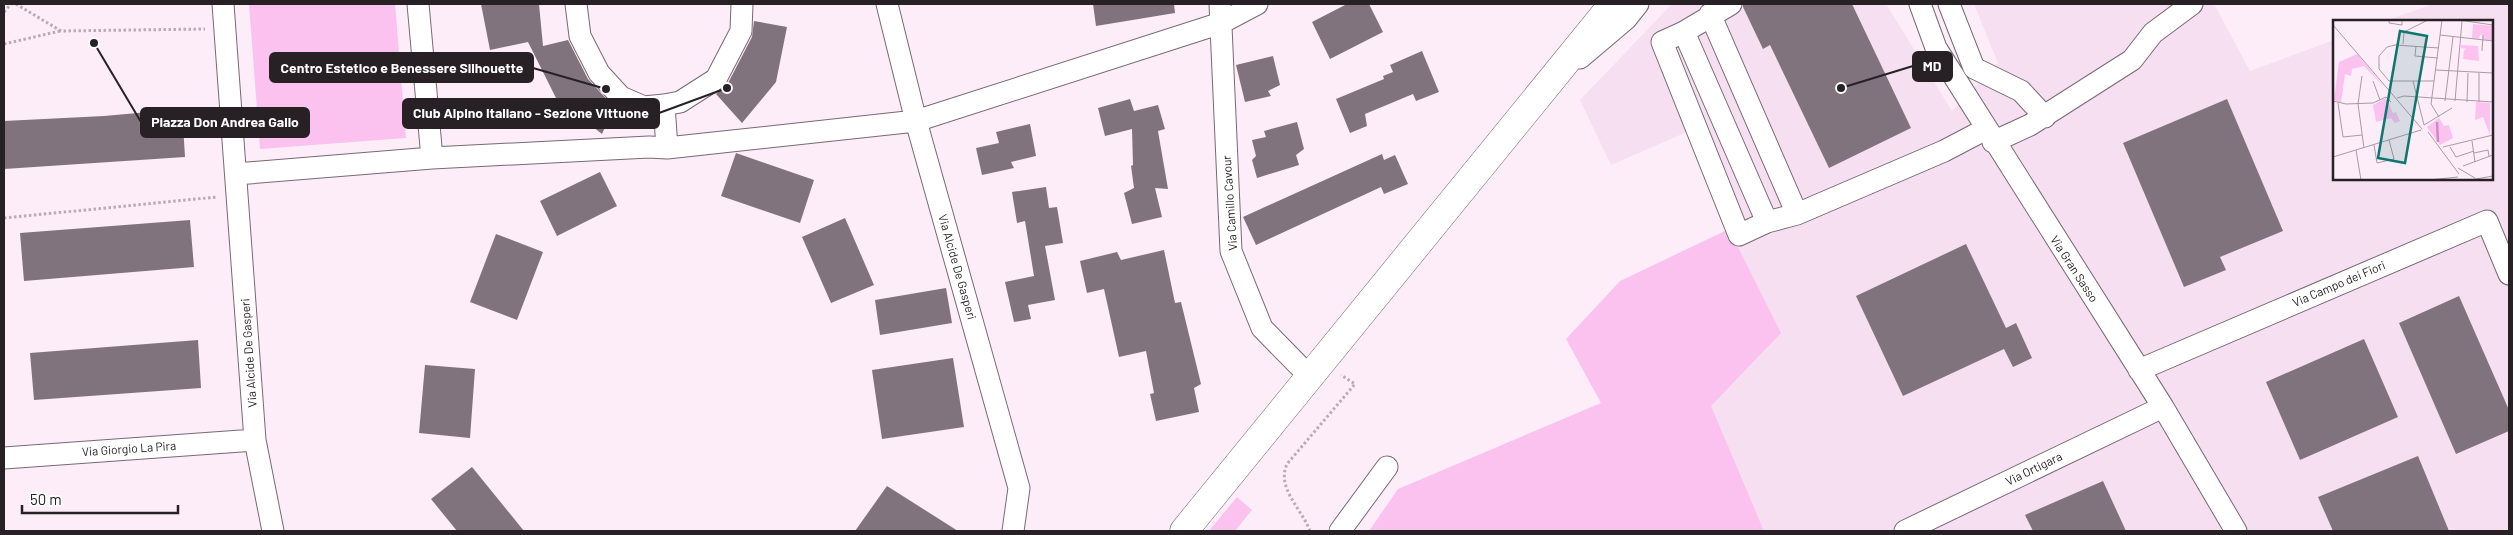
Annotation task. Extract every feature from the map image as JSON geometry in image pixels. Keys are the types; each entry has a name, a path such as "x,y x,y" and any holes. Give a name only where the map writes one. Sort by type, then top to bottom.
{"main road":[{"path":"1184,531 1614,4"}],"street":[{"name":"Via Alcide De Gasperi","path":"223,4 255,440 273,531"},
{"path":"418,4 432,158"},
{"path":"576,4 580,36 599,73 622,97 644,107 680,102 716,79 741,30 742,4"},
{"name":"Via Alcide De Gasperi","path":"887,4 916,121 1019,488 1013,531"},
{"path":"236,174 432,158 649,147 667,148 916,121 1220,14 1257,4"},
{"path":"1546,88 1626,19 1638,4"},
{"path":"1730,4 1710,14 1684,32 1662,42 1739,235 1767,222 1797,214 1944,151 2045,117 2132,60 2153,33 2192,4"},
{"path":"1909,4 1936,48"},
{"name":"Via Gran Sasso","path":"1920,4 1936,48 1989,135 2163,407 2236,531"},
{"path":"1950,4 1974,68 2021,90 2045,117"},
{"name":"Via Camillo Cavour","path":"1220,14 1231,251 1262,328 1316,370"},
{"path":"1710,14 1797,214"},
{"path":"1684,32 1767,222"},
{"path":"664,105 667,148"},
{"name":"Via Campo dei Fiori","path":"2139,370 2487,221 2509,274"},
{"name":"Via Ortigara","path":"1905,531 2163,407"},
{"name":"Via Giorgio La Pira","path":"4,458 255,440"},
{"path":"1340,531 1387,467"}],"path":[{"path":"4,12 11,4"},
{"path":"16,4 61,31"},
{"path":"4,44 61,31 225,28"},
{"path":"4,218 238,195"},
{"path":"1310,531 1283,482 1284,472 1287,464 1355,384 1316,370"}],"shaded area":[{"path":"249,4 395,4 406,138 260,149"},
{"path":"1672,4 1886,4 1952,111 1998,63 1974,4 2214,4 2250,71 2333,40 2333,180 2493,180 2493,20 2388,20 2433,4 2509,4 2509,531 1764,531 1710,406 1729,229 1687,132 1611,165 1580,100"},
{"path":"1729,229 1781,333 1711,406 1764,531 1369,531 1398,489 1601,403 1566,339 1620,281"},
{"path":"1237,497 1252,510 1235,531 1209,531"}],"building":[{"path":"481,4 539,4 543,46 568,40 588,79 614,107 602,134 556,98 528,42 490,50"},
{"path":"1093,4 1174,4 1175,13 1096,26"},
{"path":"1347,4 1369,4 1383,32 1330,59 1312,22"},
{"path":"1743,4 1852,4 1911,128 1829,168 1770,45 1763,49"},
{"path":"754,21 787,27 776,82 742,123 716,94 727,85 752,37"},
{"path":"1422,51 1439,92 1416,101 1413,94 1365,114 1367,126 1350,133 1336,99 1384,79 1383,76 1393,72 1390,65"},
{"path":"1273,56 1280,85 1268,91 1271,96 1245,102 1236,65"},
{"path":"1130,99 1134,111 1158,105 1165,129 1158,131 1168,189 1155,188 1162,217 1132,224 1124,193 1134,188 1131,166 1133,165 1132,129 1105,136 1098,108"},
{"path":"2227,99 2283,231 2220,257 2226,270 2184,287 2123,143"},
{"path":"182,109 185,157 4,169 4,121 104,116"},
{"path":"1297,122 1304,149 1296,155 1299,165 1257,178 1252,160 1256,156 1252,140 1266,137 1264,131"},
{"path":"1030,124 1036,156 1011,162 1014,168 982,175 976,148 999,143 996,132"},
{"path":"736,153 814,180 800,223 721,196"},
{"path":"1382,154 1384,160 1395,155 1408,184 1384,194 1381,187 1256,245 1243,217"},
{"path":"600,172 617,206 557,236 540,201"},
{"path":"1046,187 1049,208 1057,207 1063,243 1045,246 1055,300 1028,305 1031,319 1014,322 1005,282 1034,276 1025,221 1017,223 1012,192"},
{"path":"845,218 874,285 831,303 802,237"},
{"path":"190,220 194,267 24,281 20,233"},
{"path":"496,234 543,252 517,320 470,302"},
{"path":"1966,244 2006,328 2016,323 2032,358 2013,367 2004,349 1903,396 1856,296"},
{"path":"1164,250 1175,303 1181,302 1201,384 1194,388 1199,412 1156,421 1150,394 1154,393 1146,351 1119,357 1104,289 1087,293 1080,261 1117,252 1121,260"},
{"path":"946,288 952,323 880,335 875,300"},
{"path":"2459,296 2509,410 2509,431 2456,454 2399,323"},
{"path":"2364,339 2398,417 2300,460 2266,382"},
{"path":"198,340 201,388 34,400 30,353"},
{"path":"953,358 964,427 882,439 872,370"},
{"path":"425,365 475,369 470,438 419,433"},
{"path":"2418,456 2449,531 2333,531 2318,497"},
{"path":"472,467 524,531 457,531 431,499"},
{"path":"2103,481 2126,531 2033,531 2025,515"},
{"path":"887,486 958,531 855,531"}],"place":[{"name":"Piazza Don Andrea Gallo","path":"94,43"},
{"name":"Club Alpino Italiano - Sezione Vittuone","path":"727,88"},
{"name":"MD","path":"1841,88"},
{"name":"Centro Estetico e Benessere Silhouette","path":"606,89"}]}
